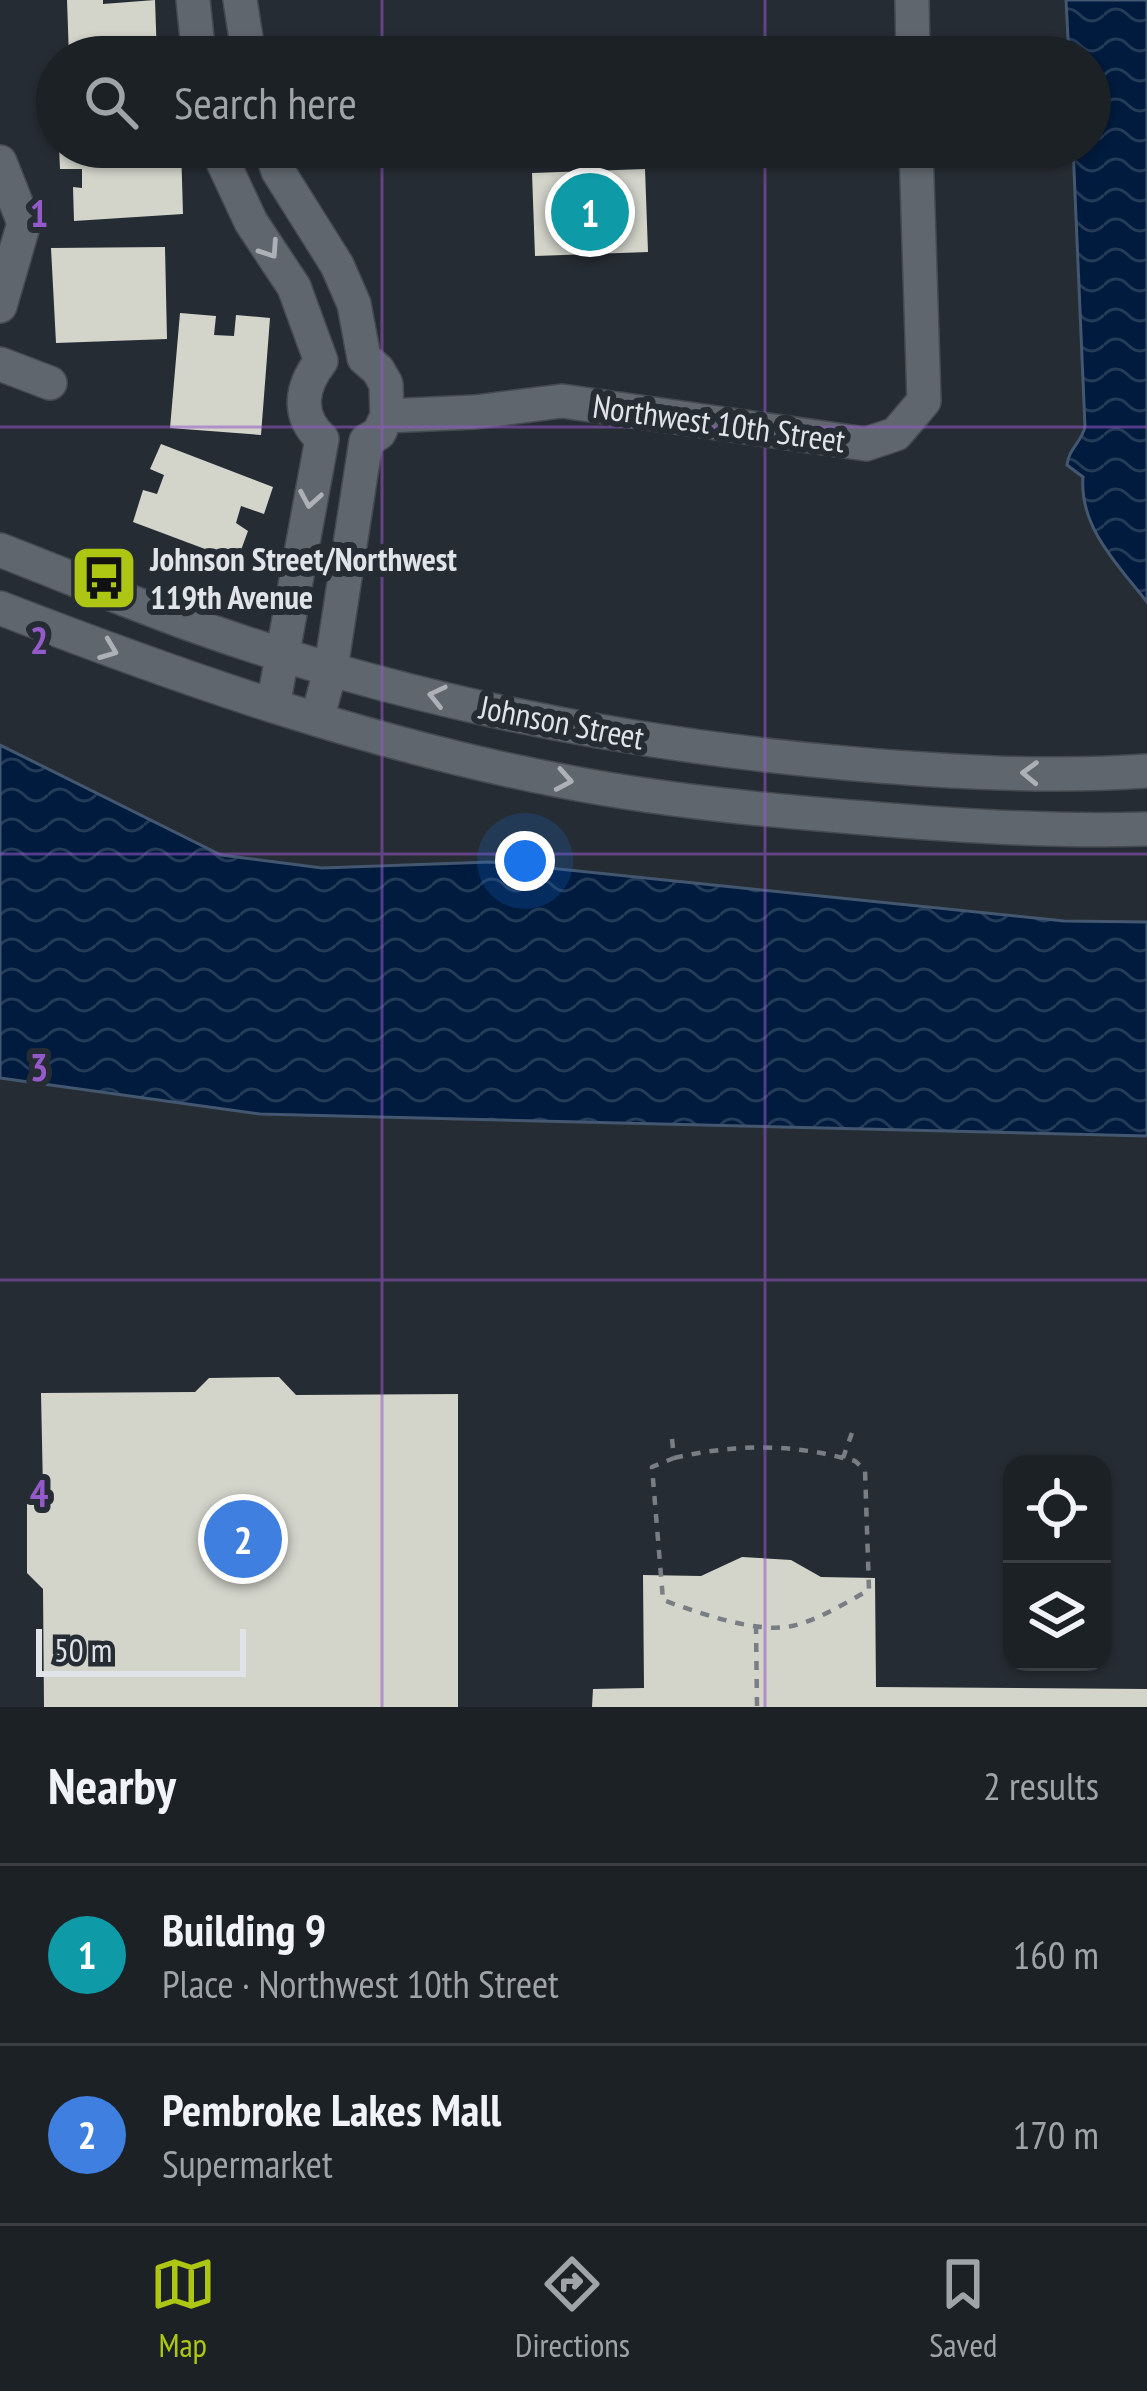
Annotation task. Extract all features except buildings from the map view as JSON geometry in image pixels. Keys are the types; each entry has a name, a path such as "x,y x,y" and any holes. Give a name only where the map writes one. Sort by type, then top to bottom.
{"street":[{"path":"193,0 197,36"},
{"path":"240,0 246,36"},
{"path":"912,0 913,36"},
{"path":"0,162 24,224 0,306"},
{"path":"226,168 250,221 294,286 321,362"},
{"path":"277,168 345,284 354,304 364,358"},
{"name":"Northwest 10th Street","path":"376,428 562,400 866,444 896,434 924,400 917,168"},
{"path":"317,719 386,384 364,358 339,356 321,362 311,374 303,405 322,439 350,444 376,428"},
{"path":"0,364 50,383"},
{"path":"273,706 322,439"},
{"name":"Johnson Street","path":"0,550 282,654 432,696 611,734 768,757 949,771 1088,775 1147,771"},
{"name":"Johnson Street","path":"0,608 150,666 273,706 557,780 754,809 942,824 1147,829"}],"path":[{"path":"843,1458 853,1430"},
{"path":"672,1439 674,1458"},
{"path":"724,1447 789,1447 843,1458 865,1470 868,1590 836,1609 789,1627 755,1625 663,1600 652,1467 674,1458 724,1447"},
{"path":"755,1625 757,1707"}],"water":[{"path":"1066,0 1147,0 1147,602 1094,529 1083,495 1083,477 1067,465 1085,427 1074,168 1111,168 1111,36 1068,36"},
{"path":"0,745 221,855 322,868 490,862 1064,921 1147,922 1147,1136 260,1114 0,1078"}],"place":[{"name":"Building 9","path":"590,212"},
{"name":"Johnson Street/Northwest 119th Avenue","path":"104,578"},
{"name":"Pembroke Lakes Mall","path":"243,1539"}]}
